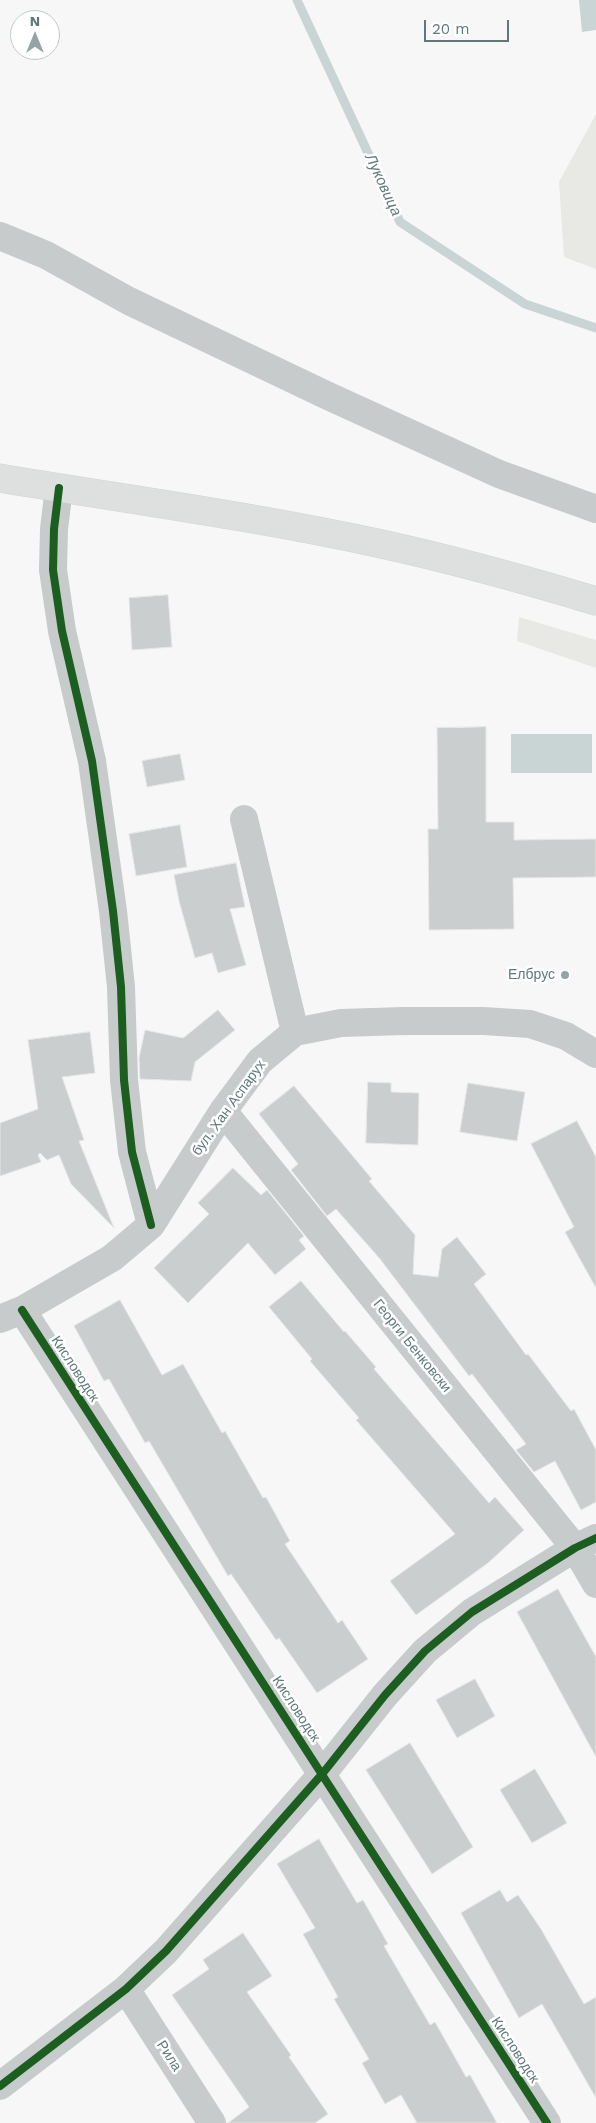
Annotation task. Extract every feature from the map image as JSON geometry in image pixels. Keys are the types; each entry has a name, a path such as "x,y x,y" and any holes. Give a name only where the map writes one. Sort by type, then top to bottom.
{"main road":[{"path":"0,478 246,519 376,543 508,574 596,600"}],"street":[{"path":"0,236 46,255 138,305 326,395 499,474 596,509"},
{"path":"59,488 54,529 53,570 62,631 92,761 113,911 121,987 124,1080 132,1152 150,1226"},
{"path":"244,820 295,1032 350,1023 484,1021 530,1024 566,1036 596,1054"},
{"name":"бул. Хан Аспарух","path":"11,1314 112,1258 150,1226 223,1111 260,1061 295,1032"},
{"name":"Георги Бенковски","path":"223,1111 586,1543 596,1584"},
{"name":"Кисловодск","path":"11,1314 323,1773 548,2123"},
{"path":"0,2086 126,1989 166,1951 323,1773 385,1695 425,1651 472,1612 586,1543"},
{"name":"Рила","path":"126,1989 212,2123"}],"shaded area":[{"path":"579,0 596,0 596,30 582,32"},
{"path":"596,114 596,269 564,257 559,182"},
{"path":"519,617 596,640 596,668 517,641"},
{"path":"511,734 592,734 592,773 511,773"}],"building":[{"path":"168,595 172,647 132,650 129,598"},
{"path":"486,727 486,822 514,822 514,840 596,839 596,877 513,878 514,929 429,930 428,829 438,829 437,728"},
{"path":"180,754 185,780 147,787 142,761"},
{"path":"180,825 187,867 136,876 129,834"},
{"path":"236,863 245,907 230,909 246,965 218,973 212,953 195,958 179,901 174,875"},
{"path":"218,1010 235,1030 195,1062 191,1081 140,1079 139,1058 145,1030 183,1038"},
{"path":"90,1032 95,1073 62,1077 84,1140 79,1141 114,1228 71,1184 59,1155 47,1160 40,1153 38,1155 41,1162 0,1176 0,1123 38,1109 28,1040"},
{"path":"368,1082 391,1083 391,1092 419,1093 418,1145 366,1143"},
{"path":"468,1083 525,1092 517,1141 460,1132"},
{"path":"294,1086 372,1179 369,1181 415,1235 413,1274 438,1277 442,1249 457,1237 486,1274 474,1284 526,1355 528,1354 571,1411 574,1409 596,1450 596,1502 581,1510 555,1461 534,1472 516,1450 526,1444 472,1374 469,1376 380,1259 336,1209 327,1216 291,1170 298,1164 259,1114"},
{"path":"577,1121 596,1157 596,1288 565,1232 574,1227 531,1144"},
{"path":"233,1168 261,1195 267,1190 304,1236 299,1240 306,1249 275,1275 248,1243 188,1303 154,1268 209,1214 198,1203"},
{"path":"301,1281 376,1367 374,1369 489,1503 495,1497 524,1530 488,1563 416,1615 390,1581 455,1534 356,1420 359,1418 310,1361 312,1359 269,1307"},
{"path":"120,1300 162,1375 183,1364 222,1433 225,1431 263,1498 266,1497 290,1541 285,1544 338,1623 342,1620 368,1659 317,1693 279,1638 276,1640 231,1574 228,1576 149,1441 145,1443 109,1379 104,1381 74,1326"},
{"path":"558,1589 596,1657 596,1757 517,1612"},
{"path":"475,1679 495,1716 457,1738 436,1700"},
{"path":"410,1743 473,1847 432,1874 366,1770"},
{"path":"535,1769 567,1823 532,1843 500,1790"},
{"path":"319,1839 357,1903 363,1900 388,1944 384,1946 430,2025 435,2022 466,2077 470,2075 497,2123 417,2123 401,2095 385,2104 362,2063 369,2059 334,1999 338,1997 303,1934 315,1928 277,1864"},
{"path":"500,1890 507,1902 518,1895 541,1929 584,2004 596,1997 596,2098 542,2004 519,2018 461,1913"},
{"path":"243,1933 272,1976 247,1992 291,2055 289,2057 328,2114 315,2123 228,2123 249,2107 172,1995 209,1969 203,1960"}],"waterway":[{"name":"Луковица","path":"297,0 400,222 525,304 596,328"}],"cycle path":[{"path":"59,488 54,529 53,570 62,631 92,761 113,911 121,987 124,1080 132,1152 151,1225"},
{"path":"22,1310 547,2123"},
{"path":"0,2086 126,1989 166,1951 323,1773 385,1695 425,1651 472,1612 575,1548 596,1538"}],"place":[{"name":"Елбрус","path":"565,975"}]}
